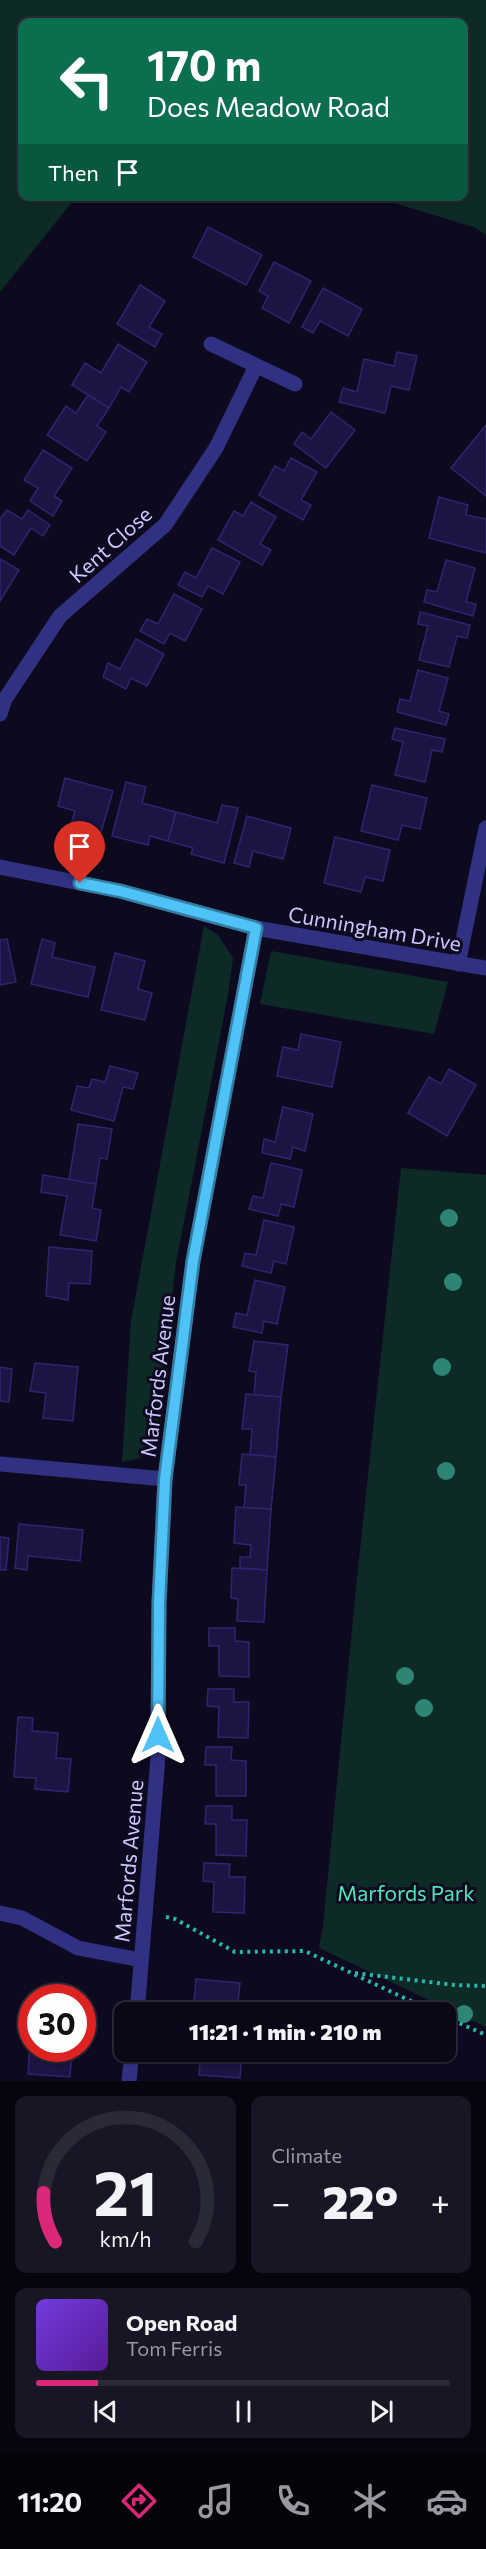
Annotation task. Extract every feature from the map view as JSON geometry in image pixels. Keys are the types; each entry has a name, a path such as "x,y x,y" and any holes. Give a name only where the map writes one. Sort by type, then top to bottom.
{"street":[{"path":"211,344 295,384"},
{"name":"Kent Close","path":"0,714 5,699 60,616 165,525 216,447 256,366"},
{"path":"458,964 486,828"},
{"name":"Cunningham Drive","path":"0,867 120,891 256,928 486,968"},
{"name":"Marfords Avenue","path":"138,2002 158,1756 159,1603 165,1479 193,1261 256,928"},
{"path":"0,1464 165,1479"},
{"path":"0,1913 22,1918 78,1948 141,1960"},
{"path":"129,2081 131,2062"}],"path":[{"path":"145,1912 175,1919 235,1952 305,1951 413,2002"},
{"path":"351,1972 454,1985 486,1986"},
{"path":"456,2022 486,2035"}],"green space":[{"path":"0,0 486,0 486,235 476,228 388,201 468,201 468,18 18,18 18,201 73,201 0,292"},
{"path":"204,926 218,935 233,958 228,995 176,1263 156,1437 140,1458 122,1462 131,1321"},
{"path":"271,951 448,982 434,1034 260,1004"},
{"name":"Marfords Park","path":"401,1168 486,1175 486,2027 456,2013 456,2002 433,2002 319,1948"}],"building":[{"path":"208,227 262,255 246,285 193,257"},
{"path":"274,262 311,281 289,323 262,308 268,296 259,291"},
{"path":"140,285 165,301 149,327 162,334 155,347 117,324"},
{"path":"323,288 362,309 348,336 320,321 313,333 302,327"},
{"path":"118,344 147,362 129,392 121,387 109,408 72,385 85,363 101,373"},
{"path":"397,352 417,356 409,390 391,386 385,413 339,402 343,388 357,392 364,359 394,366"},
{"path":"88,395 109,408 97,426 106,432 87,461 47,435 66,406 76,413"},
{"path":"331,412 355,430 326,468 294,444 302,432 311,439"},
{"path":"486,425 486,496 451,468"},
{"path":"43,450 72,468 54,496 62,501 53,516 30,501 38,488 24,480"},
{"path":"291,458 317,472 301,500 311,505 303,520 259,495 275,466 284,471"},
{"path":"439,497 468,505 466,515 486,519 486,553 429,538"},
{"path":"251,502 276,517 260,544 271,550 262,565 218,540 234,511 243,516"},
{"path":"7,510 22,519 28,510 50,525 43,536 31,528 14,555 0,546 0,519"},
{"path":"212,548 240,562 223,594 208,586 202,597 178,585 185,572 196,578"},
{"path":"0,559 19,570 0,601"},
{"path":"446,560 475,568 466,602 476,604 473,616 424,602 427,590 437,592"},
{"path":"174,594 202,609 185,641 170,633 164,644 140,631 147,619 158,624"},
{"path":"420,612 470,625 467,638 457,636 449,667 419,660 428,626 418,624"},
{"path":"136,639 164,654 147,686 131,678 126,689 103,677 108,663 120,669"},
{"path":"418,670 448,678 439,711 449,714 446,725 397,712 400,699 410,701"},
{"path":"395,728 445,739 442,752 432,750 425,782 395,775 403,742 392,739"},
{"path":"65,778 113,791 101,832 71,824 75,811 58,806"},
{"path":"126,782 146,787 142,803 176,812 168,841 150,836 148,845 112,836"},
{"path":"372,785 427,798 420,829 402,825 398,840 361,831"},
{"path":"222,805 238,808 224,863 191,854 193,848 168,841 176,812 217,823"},
{"path":"247,816 291,828 283,859 253,851 249,867 234,863"},
{"path":"335,837 390,850 383,881 365,877 361,892 324,883"},
{"path":"7,939 16,982 0,985 0,940"},
{"path":"42,939 55,943 52,957 95,967 88,997 31,984"},
{"path":"115,953 145,961 138,989 152,993 145,1020 101,1010"},
{"path":"301,1034 341,1042 332,1087 277,1076 283,1047 298,1050"},
{"path":"110,1066 138,1073 133,1089 123,1087 114,1121 71,1110 77,1086 89,1088 92,1079 105,1082"},
{"path":"449,1069 476,1085 447,1136 408,1113 429,1077 441,1084"},
{"path":"283,1107 313,1114 305,1151 293,1147 290,1159 262,1153 264,1139 275,1142"},
{"path":"78,1124 112,1129 107,1159 100,1158 96,1184 69,1180"},
{"path":"271,1163 302,1170 294,1207 281,1204 278,1216 249,1209 253,1196 263,1198"},
{"path":"43,1175 96,1184 92,1208 101,1210 96,1241 60,1235 67,1196 41,1192"},
{"path":"264,1220 294,1227 286,1264 274,1261 271,1273 242,1266 245,1253 256,1255"},
{"path":"49,1247 92,1251 90,1284 69,1283 68,1300 46,1296"},
{"path":"255,1280 285,1287 277,1324 264,1321 262,1333 233,1327 236,1313 247,1315"},
{"path":"254,1341 288,1345 281,1397 254,1395 256,1372 249,1371"},
{"path":"35,1363 78,1367 73,1421 43,1418 46,1393 30,1391"},
{"path":"0,1367 12,1369 9,1402 0,1401"},
{"path":"246,1394 281,1397 276,1457 250,1455 252,1429 242,1429"},
{"path":"242,1454 276,1457 271,1509 244,1508 246,1485 239,1485"},
{"path":"236,1507 271,1509 267,1570 240,1568 240,1557 250,1557 251,1545 234,1543"},
{"path":"19,1524 83,1530 80,1561 28,1556 27,1570 15,1568"},
{"path":"0,1537 9,1538 6,1570 0,1570"},
{"path":"232,1568 267,1570 264,1622 237,1621 238,1599 231,1598"},
{"path":"209,1628 235,1628 235,1641 249,1642 249,1677 219,1676 219,1646 209,1646"},
{"path":"208,1689 234,1689 234,1702 249,1702 248,1738 218,1737 219,1707 207,1706"},
{"path":"18,1717 33,1718 32,1731 58,1733 56,1758 71,1759 68,1792 35,1789 36,1778 14,1777"},
{"path":"206,1747 232,1747 231,1760 246,1761 246,1796 216,1796 216,1765 205,1765"},
{"path":"206,1806 232,1806 232,1820 247,1820 246,1856 216,1855 216,1824 205,1824"},
{"path":"204,1863 230,1864 229,1877 245,1877 244,1913 213,1912 214,1882 203,1881"},
{"path":"196,1979 240,1983 238,2002 194,2002"},
{"path":"29,2062 71,2062 70,2077 28,2074"},
{"path":"200,2062 241,2062 240,2078 199,2075"}],"route":[{"path":"80,883 120,891 256,928 193,1261 165,1479 159,1603 158,1735"}]}
